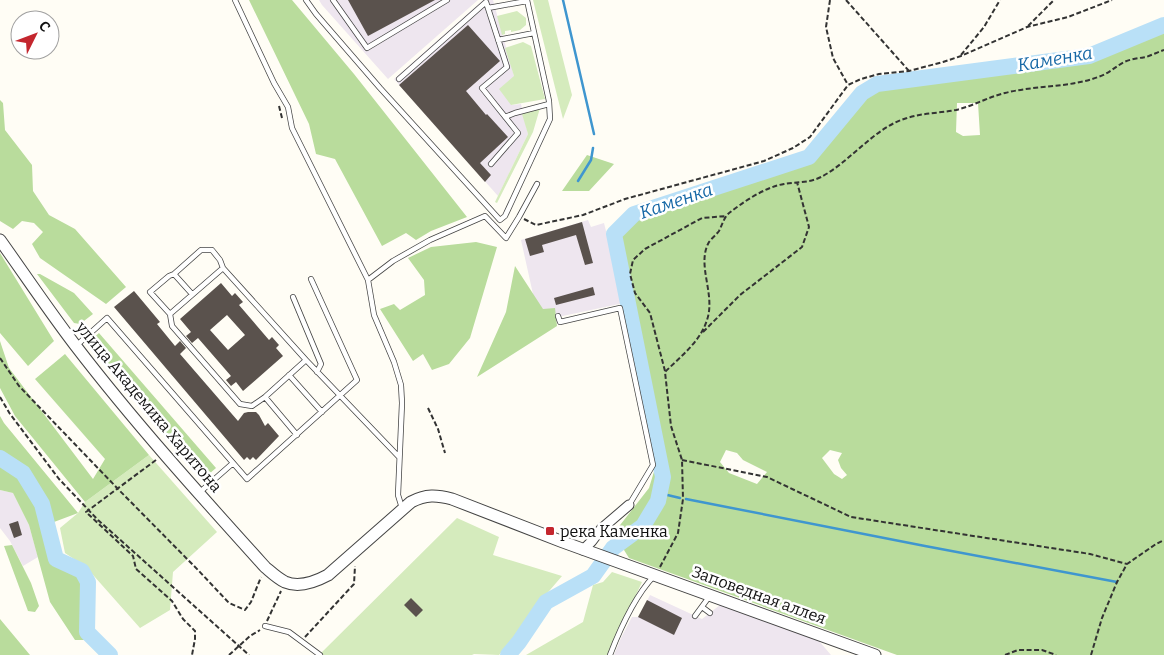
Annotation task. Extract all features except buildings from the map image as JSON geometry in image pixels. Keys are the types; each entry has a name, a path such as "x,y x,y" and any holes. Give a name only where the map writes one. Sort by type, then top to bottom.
{"street":[{"name":"улица Академика Харитона","path":"0,240 76,346 164,454 265,567 286,582"},
{"path":"286,582 307,584 328,575 402,508 420,497 429,495 452,499 589,552 592,541 630,505"},
{"name":"Заповедная аллея","path":"589,552 876,655"}],"lane":[{"path":"235,0 274,83 288,107 292,128 368,280 374,315 394,362 401,385 398,495 402,508"},
{"path":"306,0 342,44 500,220 505,216 550,119 549,104 527,0 488,8"},
{"path":"333,0 367,48 447,0"},
{"path":"399,79 486,2 506,67 482,88 518,133 491,164"},
{"path":"498,40 534,33"},
{"path":"505,117 549,104"},
{"path":"368,280 400,256 430,240 485,216 506,238 537,184"},
{"path":"306,360 265,397 252,406 240,404 172,326 170,314 150,292 201,250 212,250 220,260 223,268 306,360 399,457"},
{"path":"170,314 223,268"},
{"path":"174,274 192,294"},
{"path":"76,346 107,318 247,479 357,380 311,279"},
{"path":"293,297 321,364 317,372"},
{"path":"558,316 560,322 620,308 653,465 630,505"},
{"path":"289,375 322,412"},
{"path":"265,397 297,434"},
{"path":"199,493 233,463"},
{"path":"610,655 617,636 632,607 655,575"},
{"path":"695,616 710,595"},
{"path":"702,607 710,613"},
{"path":"265,626 289,632 320,655"}],"path":[{"path":"830,0 826,27 833,58 848,85"},
{"path":"846,0 909,71"},
{"path":"961,56 984,27 1000,0"},
{"path":"1027,27 1054,0"},
{"path":"519,217 536,225 583,215 625,199 764,161 794,148 810,137 848,85 861,78 909,71 943,62 1027,27 1068,17 1112,0"},
{"path":"701,334 710,308 705,270 705,256 709,242 719,231 726,216 769,187 797,182 810,182 820,178 892,124 907,118 955,110 1006,92 1080,82 1099,77 1126,61 1149,56 1164,50"},
{"path":"665,372 740,295 802,247 809,228 797,182"},
{"path":"655,575 678,534 683,498 682,460 671,426 665,372 650,313 635,293 630,274 632,260 646,249 702,218 726,216"},
{"path":"0,358 19,386 229,603 245,610 251,602 265,567"},
{"path":"0,397 10,414 59,479 105,526 249,655"},
{"path":"428,408 438,429 445,453"},
{"path":"164,454 86,512 133,556 136,569 172,601 183,620 195,631 192,655"},
{"path":"682,460 767,477 851,517 1090,554 1126,564"},
{"path":"1091,655 1102,618 1126,564 1164,540"},
{"path":"301,641 354,584 355,551"},
{"path":"229,655 250,636 265,626 286,582"},
{"path":"1005,655 1018,650 1042,650 1056,655"}],"shaded area":[{"path":"319,0 478,0 388,79"},
{"path":"483,0 493,0 514,76 511,105 521,104 528,134 498,196 394,79"},
{"path":"588,220 591,227 604,223 624,303 539,321 521,240"},
{"path":"0,490 13,493 29,525 38,557 23,566 10,541 0,528"},
{"path":"650,595 702,619 720,605 819,641 831,655 614,655 632,617 639,617"}],"green space":[{"path":"249,0 292,0 354,74 467,217 431,231 416,240 406,233 382,246 335,159 316,154 309,124"},
{"path":"533,0 548,0 572,95 563,119"},
{"path":"517,11 526,18 526,25 520,30 505,31 505,34 502,35 497,16"},
{"path":"1164,29 1164,655 897,655 629,558 624,550 617,529 649,488 656,465 613,237 636,220 812,162 873,90 1088,61","holes":["957,103 978,103 980,135 963,136 956,132","726,450 737,453 743,460 767,472 757,484 729,473 720,462","830,450 842,453 838,460 841,468 847,475 842,479 834,474 822,458"]},
{"path":"523,42 531,46 545,99 511,105 499,89 514,76 505,48"},
{"path":"0,100 3,103 5,130 32,165 33,191 49,215 75,229 126,287 106,304 40,258 32,244 43,232 34,223 22,221 13,229 0,221"},
{"path":"540,108 533,132 497,203 495,202 528,134 522,114"},
{"path":"587,155 614,164 589,191 562,191"},
{"path":"476,242 497,247 470,338 449,364 432,370 423,354 413,361 380,309 394,304 400,310 425,295 424,280 408,258 431,247"},
{"path":"0,253 54,341 28,366 0,333"},
{"path":"515,266 543,309 555,308 557,326 477,377 506,312"},
{"path":"37,274 74,293 93,314 80,324 74,323"},
{"path":"99,333 216,468 202,480 91,347 91,340"},
{"path":"0,341 9,368 93,479 105,459 35,379 65,354 149,455 85,502 15,416 0,388"},
{"path":"0,416 78,513 54,522 60,556 91,575 91,640 75,640 50,602 29,525 13,493 0,490"},
{"path":"149,455 217,532 173,572 170,610 140,628 86,567 65,553 60,528 78,513 85,502"},
{"path":"457,518 499,537 493,555 562,576 544,597 513,640 499,655 319,655"},
{"path":"12,545 31,583 39,606 35,612 28,611 4,546"},
{"path":"612,572 642,582 610,655 526,655 583,622 593,585 603,582"},
{"path":"0,619 30,655 0,655"}],"waterway":[{"path":"563,0 594,134"},
{"name":"Каменка","path":"508,655 546,602 593,576 613,548 643,526 658,501 663,477 614,234 634,214 809,157 862,93 877,84 1089,56 1164,25"},
{"path":"578,181 591,160 593,148"},
{"name":"Каменка","path":"0,458 23,473 42,504 56,559 82,571 88,582 87,632 110,655"},
{"path":"659,493 680,498"},
{"path":"686,499 1117,582"}],"place":[{"name":"река Каменка","path":"550,531"}]}
